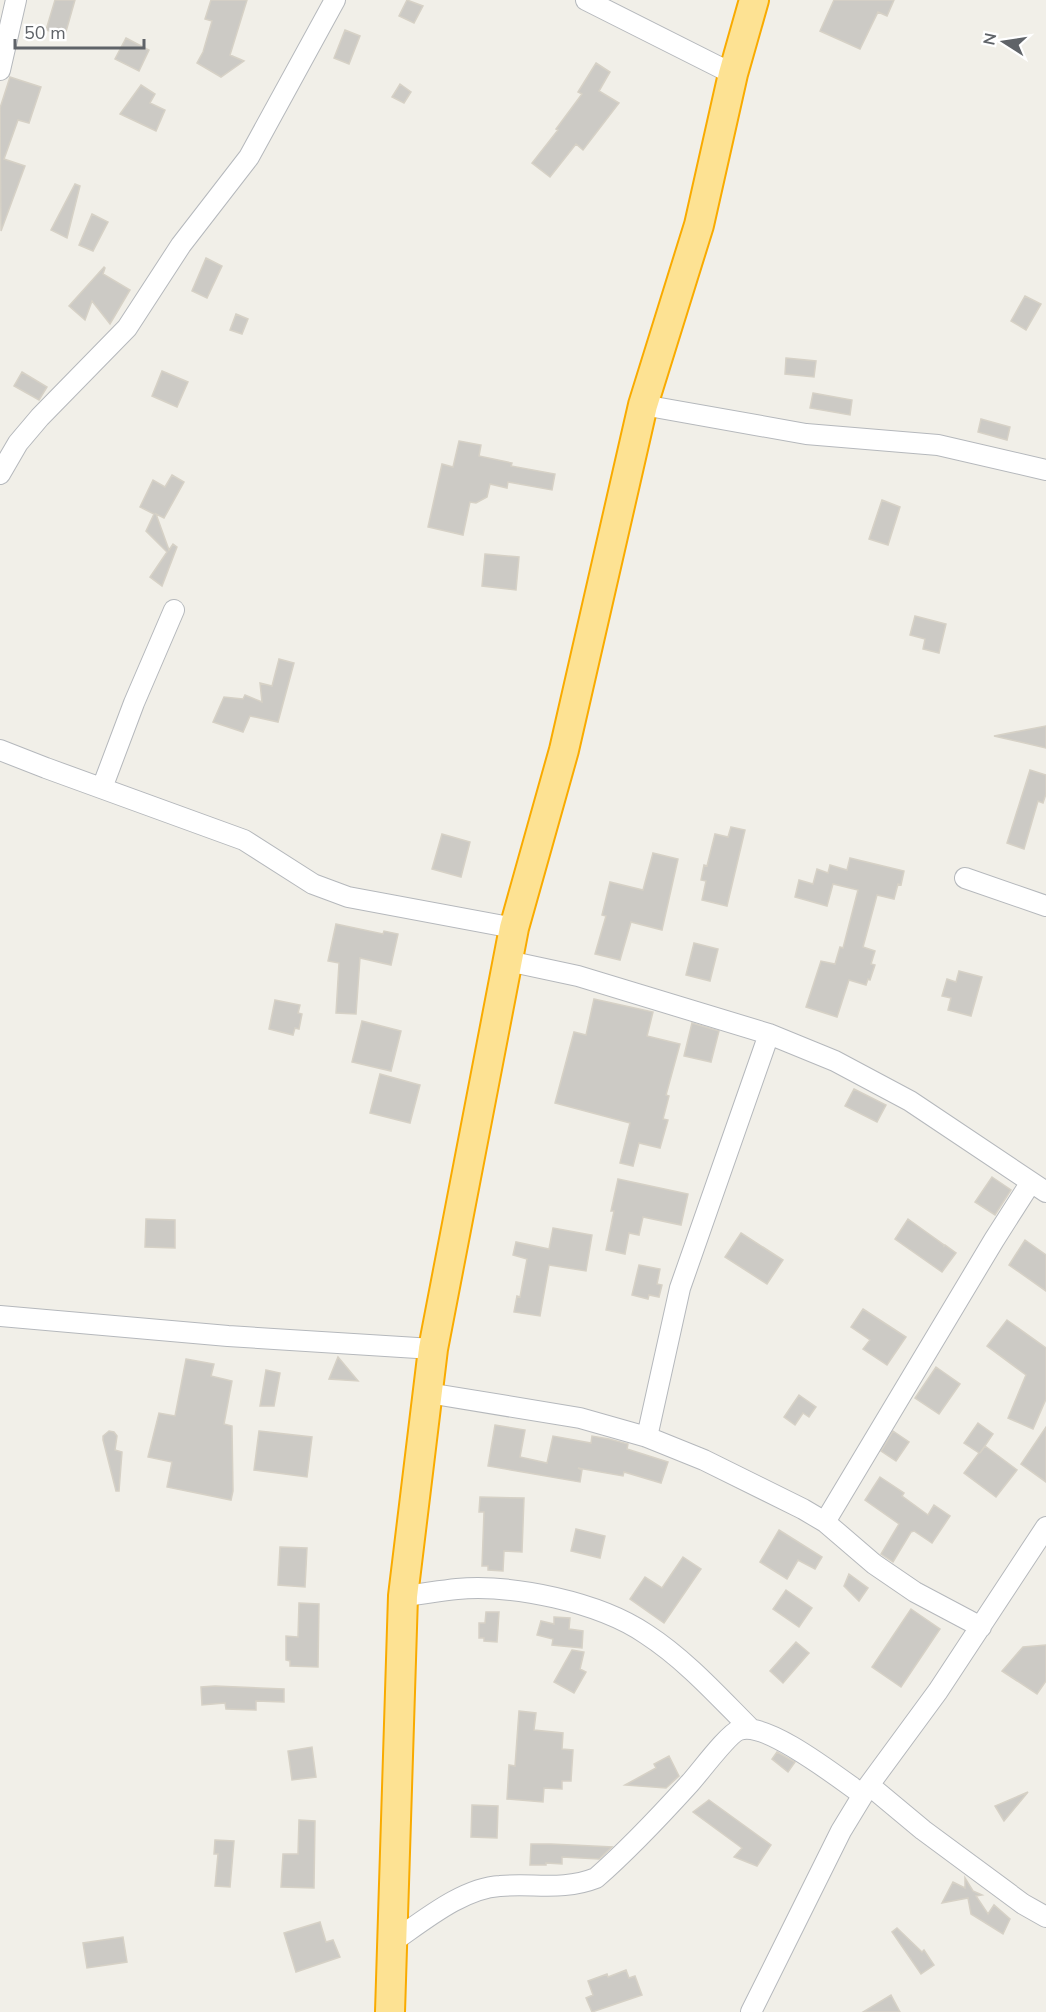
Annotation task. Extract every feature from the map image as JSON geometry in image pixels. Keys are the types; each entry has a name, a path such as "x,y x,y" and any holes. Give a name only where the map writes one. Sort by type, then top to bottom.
{"highway":[{"path":"387,2011 402,1596 433,1349 514,928 564,750 643,405 699,225 733,74 754,0"}],"street":[{"path":"0,70 16,0"},
{"path":"0,474 18,443 40,417 127,328 181,245 249,157 334,0"},
{"path":"586,0 733,74"},
{"path":"643,405 806,434 938,445 1046,470"},
{"path":"102,788 134,703 174,610"},
{"path":"0,750 244,840 313,884 348,897 514,928"},
{"path":"965,878 1046,906"},
{"path":"508,961 578,976 769,1034 835,1061 910,1101 1039,1187 994,1240 825,1522"},
{"path":"647,1437 680,1288 769,1034"},
{"path":"0,1316 228,1336 433,1349"},
{"path":"428,1393 580,1418 647,1437 704,1460 825,1522 874,1563 915,1592 981,1627"},
{"path":"752,2012 842,1831 866,1790 938,1691 1046,1527"},
{"path":"402,1596 459,1589 519,1590 576,1603 613,1616 645,1633 684,1662 751,1729"},
{"path":"391,1943 471,1892 500,1886 543,1887 580,1884 596,1878 687,1786 729,1738 739,1730 751,1729 767,1732 866,1790 1023,1904 1046,1917"}],"building":[{"path":"55,0 75,0 65,35 46,30"},
{"path":"211,0 247,0 230,55 244,61 221,77 197,63 203,52 212,21 205,19"},
{"path":"407,0 423,6 414,23 399,16"},
{"path":"834,0 894,0 887,16 878,12 860,49 820,31"},
{"path":"345,30 360,36 349,64 334,58"},
{"path":"126,38 149,50 139,71 115,59"},
{"path":"596,63 610,72 599,91 619,103 583,150 576,144 550,177 532,163 582,94 578,92"},
{"path":"10,77 41,87 29,123 18,120 4,159 25,166 1,231 0,108"},
{"path":"400,84 411,92 404,103 392,97"},
{"path":"141,85 155,94 150,103 165,110 156,131 120,114"},
{"path":"75,184 80,186 67,238 51,230"},
{"path":"92,214 108,222 93,251 79,245"},
{"path":"206,258 222,266 207,298 192,291"},
{"path":"104,267 103,274 130,290 110,324 92,301 85,320 69,306"},
{"path":"1025,296 1041,304 1026,330 1011,321"},
{"path":"236,314 248,319 242,334 230,330"},
{"path":"786,358 816,361 814,377 785,374"},
{"path":"162,371 188,382 177,407 152,396"},
{"path":"22,372 47,387 39,400 14,386"},
{"path":"813,393 852,400 850,415 810,408"},
{"path":"981,419 1010,427 1007,440 978,432"},
{"path":"459,441 481,445 479,456 512,463 511,466 555,474 552,490 508,482 507,488 490,484 487,497 476,503 470,502 463,535 428,527 442,464 453,467"},
{"path":"172,475 184,482 164,518 156,514 169,550 173,544 177,547 162,586 150,577 167,552 146,531 154,514 140,507 153,480 165,487"},
{"path":"882,500 900,507 888,545 869,539"},
{"path":"485,554 519,557 516,590 482,586"},
{"path":"915,616 946,624 939,653 923,649 925,639 910,635"},
{"path":"279,659 294,663 278,722 250,716 243,732 213,722 224,697 243,699 245,695 262,702 260,683 272,686"},
{"path":"1046,726 1046,748 994,736"},
{"path":"1030,770 1046,775 1046,794 1043,803 1038,801 1024,849 1007,843"},
{"path":"731,827 745,830 727,906 702,900 706,881 701,880 715,834 728,837"},
{"path":"442,834 470,842 461,877 432,869"},
{"path":"653,853 678,859 662,930 631,922 620,960 595,954 606,916 602,915 610,882 643,890"},
{"path":"850,858 904,871 901,885 898,884 894,899 877,895 863,947 875,951 871,964 875,965 870,980 868,979 866,985 849,980 837,1017 806,1007 821,961 835,964 840,947 843,948 858,890 833,884 827,906 795,897 799,880 813,884 817,869 828,873 830,865 847,870"},
{"path":"336,924 383,934 384,931 398,934 391,965 360,958 356,1014 336,1013 339,963 328,961"},
{"path":"694,943 718,949 710,981 686,975"},
{"path":"959,971 982,977 971,1016 948,1010 951,998 942,996 947,979 956,982"},
{"path":"594,999 653,1012 647,1036 680,1044 666,1095 669,1096 663,1119 668,1120 660,1148 639,1143 633,1166 620,1163 630,1123 555,1103 574,1032 586,1035"},
{"path":"275,1000 300,1005 298,1013 302,1014 299,1029 295,1028 293,1035 269,1029"},
{"path":"362,1021 401,1031 391,1071 352,1062"},
{"path":"692,1023 719,1031 711,1062 684,1056"},
{"path":"380,1074 420,1085 410,1123 370,1113"},
{"path":"854,1089 886,1105 877,1122 845,1106"},
{"path":"992,1177 1011,1190 995,1215 975,1202"},
{"path":"618,1179 688,1194 681,1225 643,1217 639,1235 629,1233 625,1254 606,1250"},
{"path":"146,1219 175,1220 175,1248 145,1247"},
{"path":"908,1219 956,1253 942,1272 895,1239"},
{"path":"553,1228 592,1235 586,1271 549,1265 540,1316 514,1312 517,1296 520,1297 527,1259 513,1255 516,1242 549,1249"},
{"path":"741,1233 783,1260 767,1284 725,1257"},
{"path":"1025,1240 1046,1255 1046,1291 1009,1265"},
{"path":"639,1265 660,1269 657,1284 662,1285 659,1297 649,1295 648,1299 632,1295"},
{"path":"863,1309 906,1337 887,1365 863,1349 870,1340 851,1327"},
{"path":"1007,1320 1046,1348 1046,1399 1033,1429 1008,1418 1026,1375 987,1346"},
{"path":"338,1357 358,1381 329,1379"},
{"path":"186,1359 214,1364 211,1376 232,1381 224,1424 232,1426 233,1491 231,1500 167,1487 172,1462 148,1457 159,1413 175,1416"},
{"path":"936,1367 960,1384 939,1414 915,1398"},
{"path":"266,1370 280,1373 274,1406 260,1406"},
{"path":"799,1395 816,1407 809,1417 803,1413 795,1425 784,1417"},
{"path":"978,1423 993,1434 980,1453 985,1446 1017,1470 996,1497 964,1473 979,1453 964,1443"},
{"path":"495,1425 525,1430 520,1457 547,1463 553,1436 591,1443 592,1436 609,1439 628,1444 627,1449 668,1462 661,1483 624,1472 623,1476 578,1468 582,1470 580,1482 488,1466"},
{"path":"1046,1427 1046,1482 1021,1464"},
{"path":"109,1431 114,1432 117,1436 115,1450 122,1452 119,1491 116,1491 103,1440 103,1436"},
{"path":"259,1431 312,1437 307,1477 254,1470"},
{"path":"893,1431 909,1442 896,1461 881,1451"},
{"path":"880,1477 904,1493 902,1496 928,1515 934,1505 950,1516 932,1543 914,1531 911,1532 893,1562 881,1554 899,1524 865,1500"},
{"path":"480,1497 524,1498 522,1552 504,1551 503,1571 488,1570 488,1566 482,1566 484,1512 479,1512"},
{"path":"576,1529 605,1536 600,1558 571,1551"},
{"path":"779,1530 822,1557 815,1569 798,1560 787,1579 760,1562"},
{"path":"280,1547 307,1548 305,1587 278,1585"},
{"path":"683,1557 701,1569 664,1623 630,1599 645,1577 662,1588"},
{"path":"849,1574 868,1588 859,1601 844,1586"},
{"path":"786,1590 812,1608 799,1627 773,1609"},
{"path":"299,1603 319,1604 318,1667 290,1666 290,1661 286,1660 286,1636 298,1637"},
{"path":"911,1609 940,1629 901,1687 872,1667"},
{"path":"486,1612 499,1612 497,1642 484,1641 484,1638 479,1638 479,1623 485,1623"},
{"path":"554,1617 570,1618 569,1629 583,1631 582,1648 552,1645 553,1639 537,1635 541,1621 554,1624"},
{"path":"796,1642 809,1653 783,1683 770,1671"},
{"path":"1046,1645 1046,1681 1037,1694 1002,1671 1023,1647"},
{"path":"572,1650 584,1652 580,1669 586,1672 574,1693 554,1682"},
{"path":"201,1687 284,1689 284,1702 256,1701 256,1710 226,1709 225,1703 202,1705"},
{"path":"519,1711 536,1713 534,1730 563,1733 562,1749 573,1750 571,1781 562,1781 562,1789 544,1788 543,1802 507,1799 509,1765 515,1766"},
{"path":"312,1747 316,1777 292,1780 288,1751"},
{"path":"777,1752 795,1762 788,1772 772,1759"},
{"path":"669,1756 679,1776 666,1788 625,1785 656,1768 654,1764"},
{"path":"1028,1792 1004,1821 995,1806"},
{"path":"709,1800 771,1845 757,1866 734,1857 742,1848 693,1812"},
{"path":"472,1805 498,1806 497,1838 471,1837"},
{"path":"299,1820 315,1821 314,1888 281,1887 283,1854 298,1854"},
{"path":"215,1840 234,1841 230,1887 215,1886 218,1854 214,1854"},
{"path":"531,1844 612,1847 599,1859 562,1857 562,1864 530,1865"},
{"path":"965,1878 973,1891 982,1895 976,1896 988,1914 994,1905 1010,1919 1003,1934 971,1914 968,1898 942,1903 953,1882 965,1888"},
{"path":"320,1922 326,1942 333,1940 340,1957 296,1972 284,1933"},
{"path":"897,1928 922,1952 924,1950 934,1965 921,1974 892,1932"},
{"path":"123,1937 127,1962 87,1968 83,1943"},
{"path":"626,1970 629,1978 635,1976 642,1995 592,2012 586,1998 593,1995 588,1981"},
{"path":"891,1995 900,2012 863,2012"}]}
